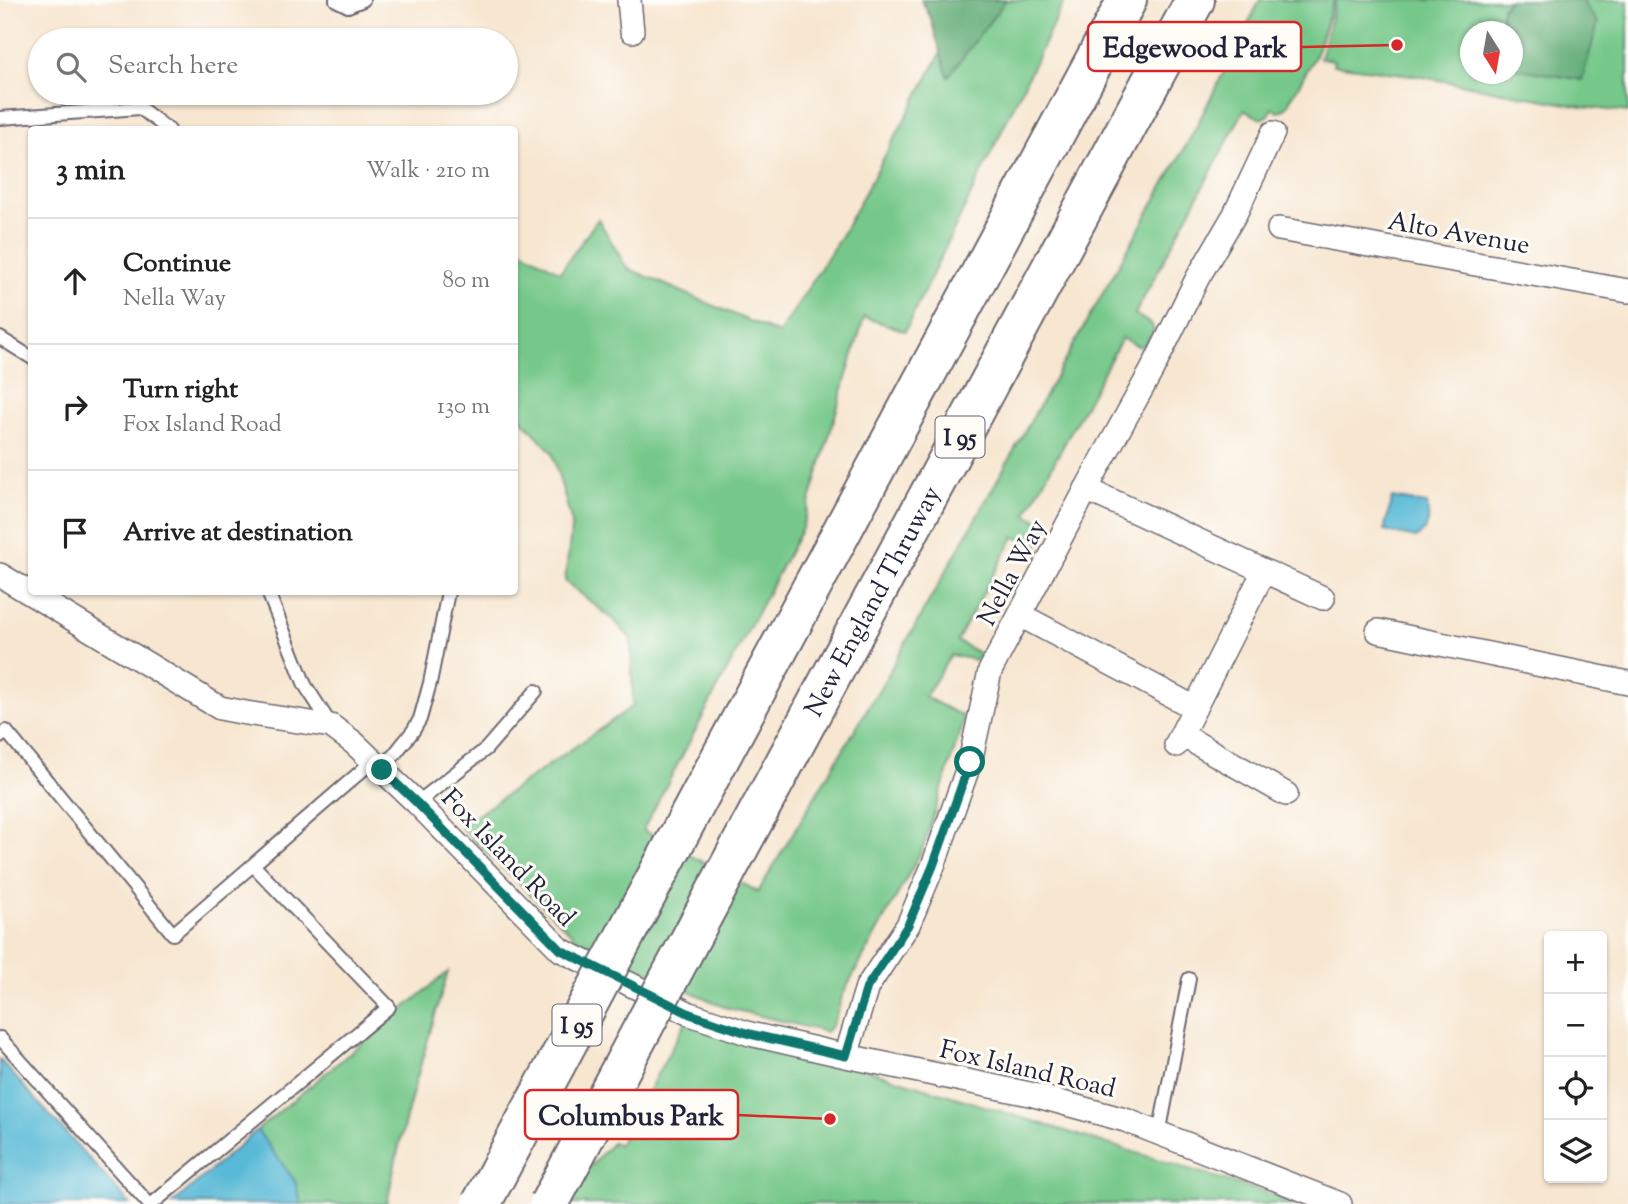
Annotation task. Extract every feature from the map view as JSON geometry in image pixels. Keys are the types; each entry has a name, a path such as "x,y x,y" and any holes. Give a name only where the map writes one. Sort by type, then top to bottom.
{"highway":[{"name":"I 95","path":"481,1204 1127,0"},
{"name":"New England Thruway","path":"549,1204 1195,0"}],"street":[{"path":"629,0 632,31"},
{"name":"Nella Way","path":"846,1056 867,987 908,925 933,866 970,762 990,671 1152,370 1197,279 1235,214 1273,132"},
{"name":"Alto Avenue","path":"1279,229 1628,291"},
{"path":"1086,489 1323,598"},
{"path":"1264,571 1179,740 1286,794"},
{"name":"Fox Island Road","path":"0,575 28,592"},
{"name":"Fox Island Road","path":"32,595 220,708 331,726 354,743 417,803 561,950 690,1014 750,1034 1030,1094 1125,1120 1340,1204"},
{"path":"1020,615 1195,708"},
{"path":"1378,631 1628,682"}],"lane":[{"path":"336,0 348,6 363,0"},
{"path":"0,118 140,108 164,126"},
{"path":"0,338 28,356"},
{"path":"269,595 305,685 331,726"},
{"path":"0,737 6,732 173,934 377,765 413,731 421,719 447,595"},
{"path":"417,803 486,749 536,691"},
{"path":"0,1038 151,1204 389,1007 253,865"},
{"path":"1159,1134 1189,979"}],"green space":[{"path":"921,0 1006,0 948,77 930,16"},
{"path":"970,0 1065,0 905,331 864,317 802,528 643,830 758,892 884,681 1192,135 1260,0 1334,0 1315,56 1286,108 1278,112 1272,108 1269,115 1261,119 1244,110 1135,314 1152,325 1154,331 1140,347 1122,338 1026,514 1047,525 1043,539 1037,546 1014,537 957,641 979,653 978,659 951,655 925,697 962,716 963,723 923,848 843,994 833,1024 826,1032 724,1007 577,939 460,827 633,706 631,639 616,622 565,581 572,523 552,452 518,415 518,248 560,272 598,219 627,268 779,334 841,236"},
{"path":"1336,0 1628,0 1628,112 1582,107 1412,75 1333,65 1334,60 1320,58"},
{"path":"1509,0 1581,0 1598,23 1582,80 1523,70 1523,21 1501,21 1502,8"},
{"path":"448,972 406,1116 387,1204 301,1204 294,1181 257,1130"},
{"path":"690,1014 1303,1204 555,1204 613,1142 619,1145"}],"water":[{"path":"1392,498 1427,504 1428,523 1416,538 1384,531"},
{"path":"0,1060 130,1204 0,1204"},
{"path":"257,1130 295,1181 301,1204 172,1204"}],"place":[{"name":"Edgewood Park","path":"1397,45"},
{"name":"Columbus Park","path":"830,1119"}],"route":[{"path":"382,770 561,950 690,1014 750,1034 846,1056 867,987 908,925 933,866 970,762"}]}
